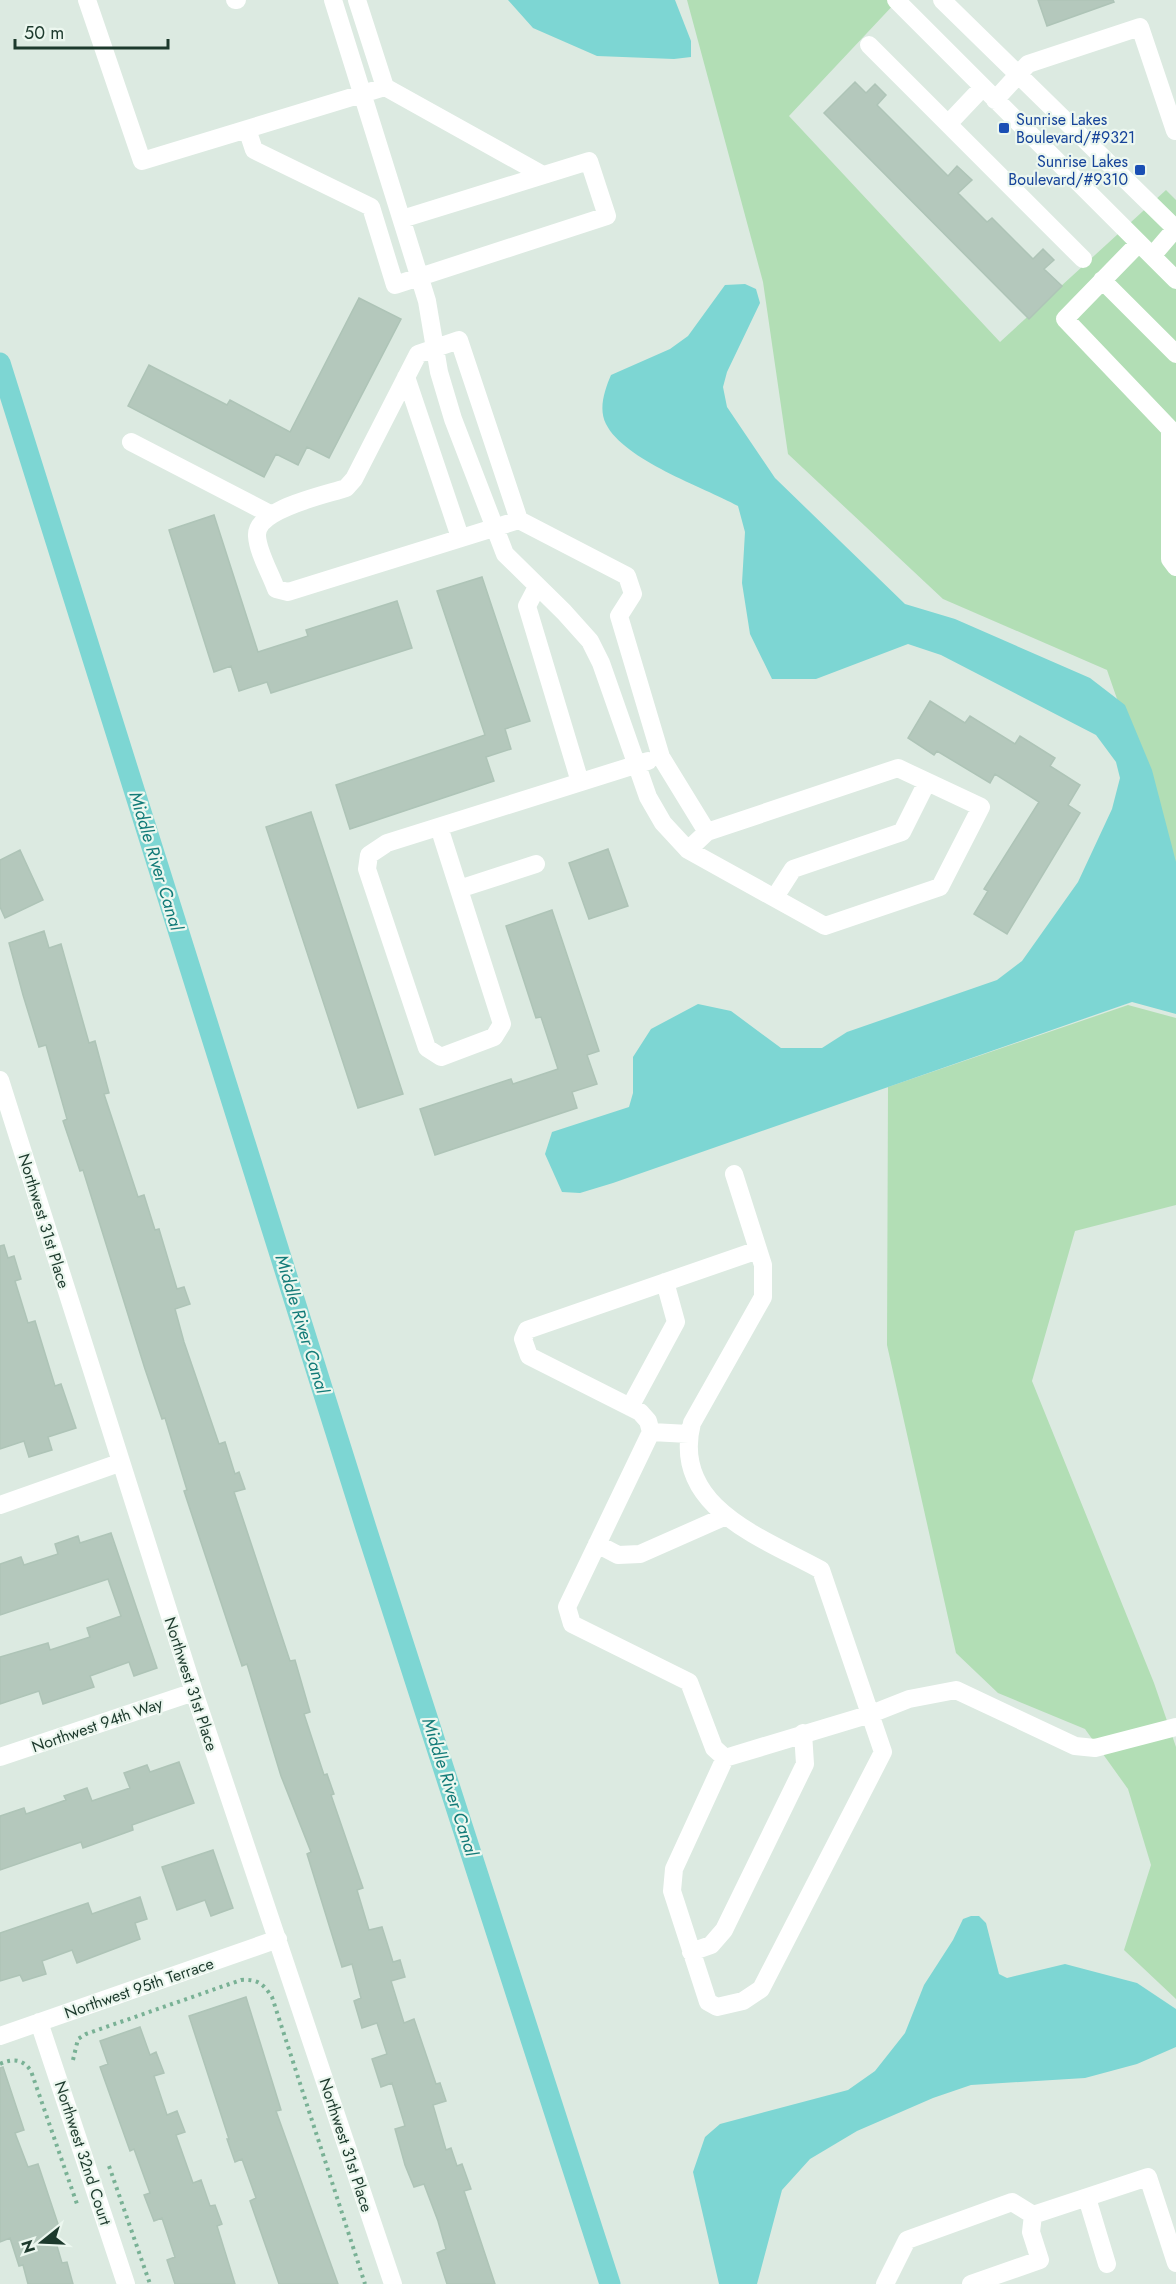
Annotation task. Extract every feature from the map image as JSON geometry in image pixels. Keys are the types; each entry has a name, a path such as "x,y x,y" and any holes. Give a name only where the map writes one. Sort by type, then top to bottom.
{"street":[{"path":"87,0 142,161 385,87"},
{"path":"333,0 420,276 439,372 453,419 493,526 505,554 590,641 601,663 648,797 663,824 688,850 825,926 940,887 981,807 898,768 707,832 688,850"},
{"path":"357,0 385,87 543,175"},
{"path":"896,0 1176,280"},
{"path":"942,0 1176,229 1152,256"},
{"path":"948,124 1029,64 1140,27 1176,132"},
{"path":"869,45 1083,259"},
{"path":"247,129 254,150 371,207 394,285 607,216 589,161 402,219"},
{"path":"1138,243 1065,319 1173,428 1170,559 1176,567"},
{"path":"1102,280 1176,354"},
{"path":"519,520 459,340 418,354 354,479 346,488 270,514 258,526 257,537 276,589 288,592 493,526 519,520 627,576 633,594 619,616 661,757 707,832"},
{"path":"406,377 460,537"},
{"path":"131,442 270,514"},
{"path":"537,587 527,606 580,782"},
{"path":"439,827 502,1024 494,1037 441,1057 427,1048 367,869 369,855 387,843 661,757"},
{"path":"775,897 793,869 902,832 927,782"},
{"path":"459,890 536,864"},
{"name":"Northwest 31st Place","path":"0,1080 119,1463 393,2284"},
{"path":"734,1174 763,1265 762,1297 692,1423 689,1434 691,1467 702,1495 726,1516 821,1570 871,1713 883,1752 761,1989 742,2001 717,2007 708,2002 672,1891 674,1869 725,1758 871,1713 909,1699 956,1690 1075,1746 1095,1748 1176,1727"},
{"path":"725,1758 714,1748 689,1682 572,1624 567,1607 651,1432 648,1421 640,1412 529,1356 523,1339 527,1330 758,1250"},
{"path":"630,1407 676,1322 665,1282"},
{"path":"651,1432 689,1434"},
{"path":"0,1505 119,1463"},
{"path":"597,1544 618,1555 640,1554 726,1516"},
{"name":"Northwest 94th Way","path":"0,1758 194,1692"},
{"path":"691,1952 711,1945 724,1930 805,1764 803,1733"},
{"name":"Northwest 95th Terrace","path":"0,2036 278,1940"},
{"name":"Northwest 32nd Court","path":"39,2022 126,2284"},
{"path":"885,2284 907,2240 1012,2202 1033,2215 1148,2178 1176,2263"},
{"path":"1086,2198 1107,2264"},
{"path":"971,2284 1040,2260 1031,2232 1033,2215"}],"path":[{"path":"74,2063 72,2057 78,2039 87,2034 241,1980 253,1979 264,1984 272,1996 365,2284"},
{"path":"0,2064 15,2060 22,2062 31,2071 78,2206"},
{"path":"107,2160 150,2284"}],"green space":[{"path":"687,0 898,0 789,116 1000,342 1166,190 1176,200 1176,869 1107,670 943,599 788,454 763,282"},
{"path":"1128,1005 1176,1018 1176,1205 1075,1231 1032,1381 1154,1683 1176,1747 1176,1999 1124,1950 1151,1865 1128,1789 1085,1729 998,1693 956,1653 887,1345 888,1087"}],"water":[{"path":"508,0 675,0 691,41 691,57 674,59 597,56 533,28"},
{"path":"745,284 756,289 760,303 727,372 723,387 727,407 775,478 905,604 955,619 1090,678 1125,705 1152,770 1176,862 1176,1014 1132,1002 613,1183 580,1193 562,1192 545,1154 552,1132 629,1107 633,1093 633,1057 651,1029 698,1004 731,1011 781,1048 822,1048 847,1032 997,980 1022,961 1078,882 1112,809 1120,778 1116,762 1096,735 941,655 908,644 816,679 772,679 750,634 742,583 745,532 738,506 646,461 629,449 615,437 606,424 602,406 611,375 670,349 688,336 725,285"},
{"path":"979,1916 986,1923 999,1974 1007,1978 1065,1964 1137,1983 1176,2009 1176,2047 1137,2064 1085,2078 971,2085 933,2098 857,2131 810,2159 782,2190 757,2284 719,2284 693,2172 705,2137 720,2124 848,2090 875,2071 905,2033 924,1985 953,1940 963,1919"}],"building":[{"path":"1038,0 1113,0 1114,2 1047,26"},
{"path":"855,82 866,93 875,84 886,95 877,105 948,176 957,166 972,180 958,193 987,222 992,218 1033,259 1043,249 1054,260 1044,269 1062,286 1029,319 824,113"},
{"path":"359,298 401,319 329,458 307,447 298,465 276,454 264,477 128,406 149,365 227,405 230,400 290,432"},
{"path":"214,515 258,652 308,636 306,630 397,601 412,648 271,693 267,682 239,691 231,666 214,672 169,530"},
{"path":"482,577 530,721 505,729 511,749 486,757 494,781 350,829 336,785 485,735 437,591"},
{"path":"930,701 965,723 970,716 1015,744 1020,736 1055,758 1050,766 1080,785 1068,805 1080,813 1007,934 974,914 988,891 984,889 1039,802 995,774 990,783 937,751 934,755 908,738"},
{"path":"311,812 403,1094 358,1108 266,827"},
{"path":"608,849 628,906 589,919 569,863"},
{"path":"20,850 43,900 5,918 0,907 0,860"},
{"path":"552,910 599,1051 587,1055 597,1084 572,1092 577,1108 435,1155 420,1109 511,1079 513,1084 558,1069 541,1017 536,1018 506,926"},
{"path":"44,931 49,948 61,944 89,1043 95,1041 109,1093 104,1094 138,1197 144,1195 155,1230 159,1229 177,1289 184,1287 190,1304 175,1309 184,1342 219,1444 225,1442 235,1474 239,1472 245,1489 234,1492 290,1661 295,1660 310,1712 304,1714 324,1775 327,1774 334,1794 331,1795 363,1888 357,1890 369,1930 382,1927 393,1962 400,1960 405,1977 391,1981 404,2023 414,2019 436,2084 440,2083 446,2101 433,2105 446,2150 451,2148 457,2166 462,2164 471,2189 464,2191 495,2284 447,2284 437,2253 446,2249 438,2221 424,2184 414,2187 405,2165 395,2129 405,2126 392,2083 381,2087 372,2059 387,2054 377,2023 362,2028 354,2001 361,1998 352,1964 342,1967 307,1854 311,1852 281,1776 247,1664 242,1666 184,1491 187,1490 165,1418 162,1419 83,1170 80,1171 63,1121 67,1119 46,1045 39,1047 23,995 9,943"},
{"path":"4,1245 8,1258 14,1256 21,1279 15,1281 28,1323 35,1321 55,1386 61,1384 76,1428 48,1437 52,1450 29,1457 24,1441 0,1449 0,1246"},
{"path":"111,1533 157,1668 134,1676 129,1662 90,1676 94,1687 43,1704 39,1691 0,1704 0,1657 48,1643 50,1650 90,1637 87,1628 121,1616 108,1579 0,1615 0,1564 21,1557 24,1565 58,1554 55,1544 78,1536 80,1543"},
{"path":"179,1762 194,1803 132,1825 133,1830 83,1848 81,1842 0,1870 0,1816 24,1808 26,1814 66,1800 64,1796 87,1788 92,1801 130,1788 124,1773 147,1765 150,1772"},
{"path":"213,1850 233,1908 211,1916 205,1900 177,1910 162,1867"},
{"path":"140,1897 147,1919 135,1923 140,1939 77,1963 72,1950 42,1961 46,1974 23,1981 20,1975 0,1981 0,1933 88,1903 92,1914"},
{"path":"246,1997 281,2110 276,2111 338,2284 279,2284 250,2201 256,2198 242,2159 235,2162 227,2139 229,2139 189,2016"},
{"path":"140,2027 150,2055 156,2052 164,2073 154,2076 167,2115 177,2111 185,2132 176,2135 193,2183 201,2180 210,2206 215,2205 222,2224 217,2226 235,2284 175,2284 167,2260 175,2257 162,2218 154,2221 144,2195 150,2193 134,2149 130,2151 100,2067 108,2064 100,2041"},
{"path":"3,2067 24,2130 15,2133 28,2167 38,2164 59,2227 52,2229 62,2263 67,2262 73,2284 28,2284 23,2265 19,2266 10,2238 0,2242 0,2068"}],"waterway":[{"name":"Middle River Canal","path":"0,363 365,1525 610,2284"}],"place":[{"name":"Sunrise Lakes Boulevard/#9321","path":"1004,128"},
{"name":"Sunrise Lakes Boulevard/#9310","path":"1140,170"}]}
